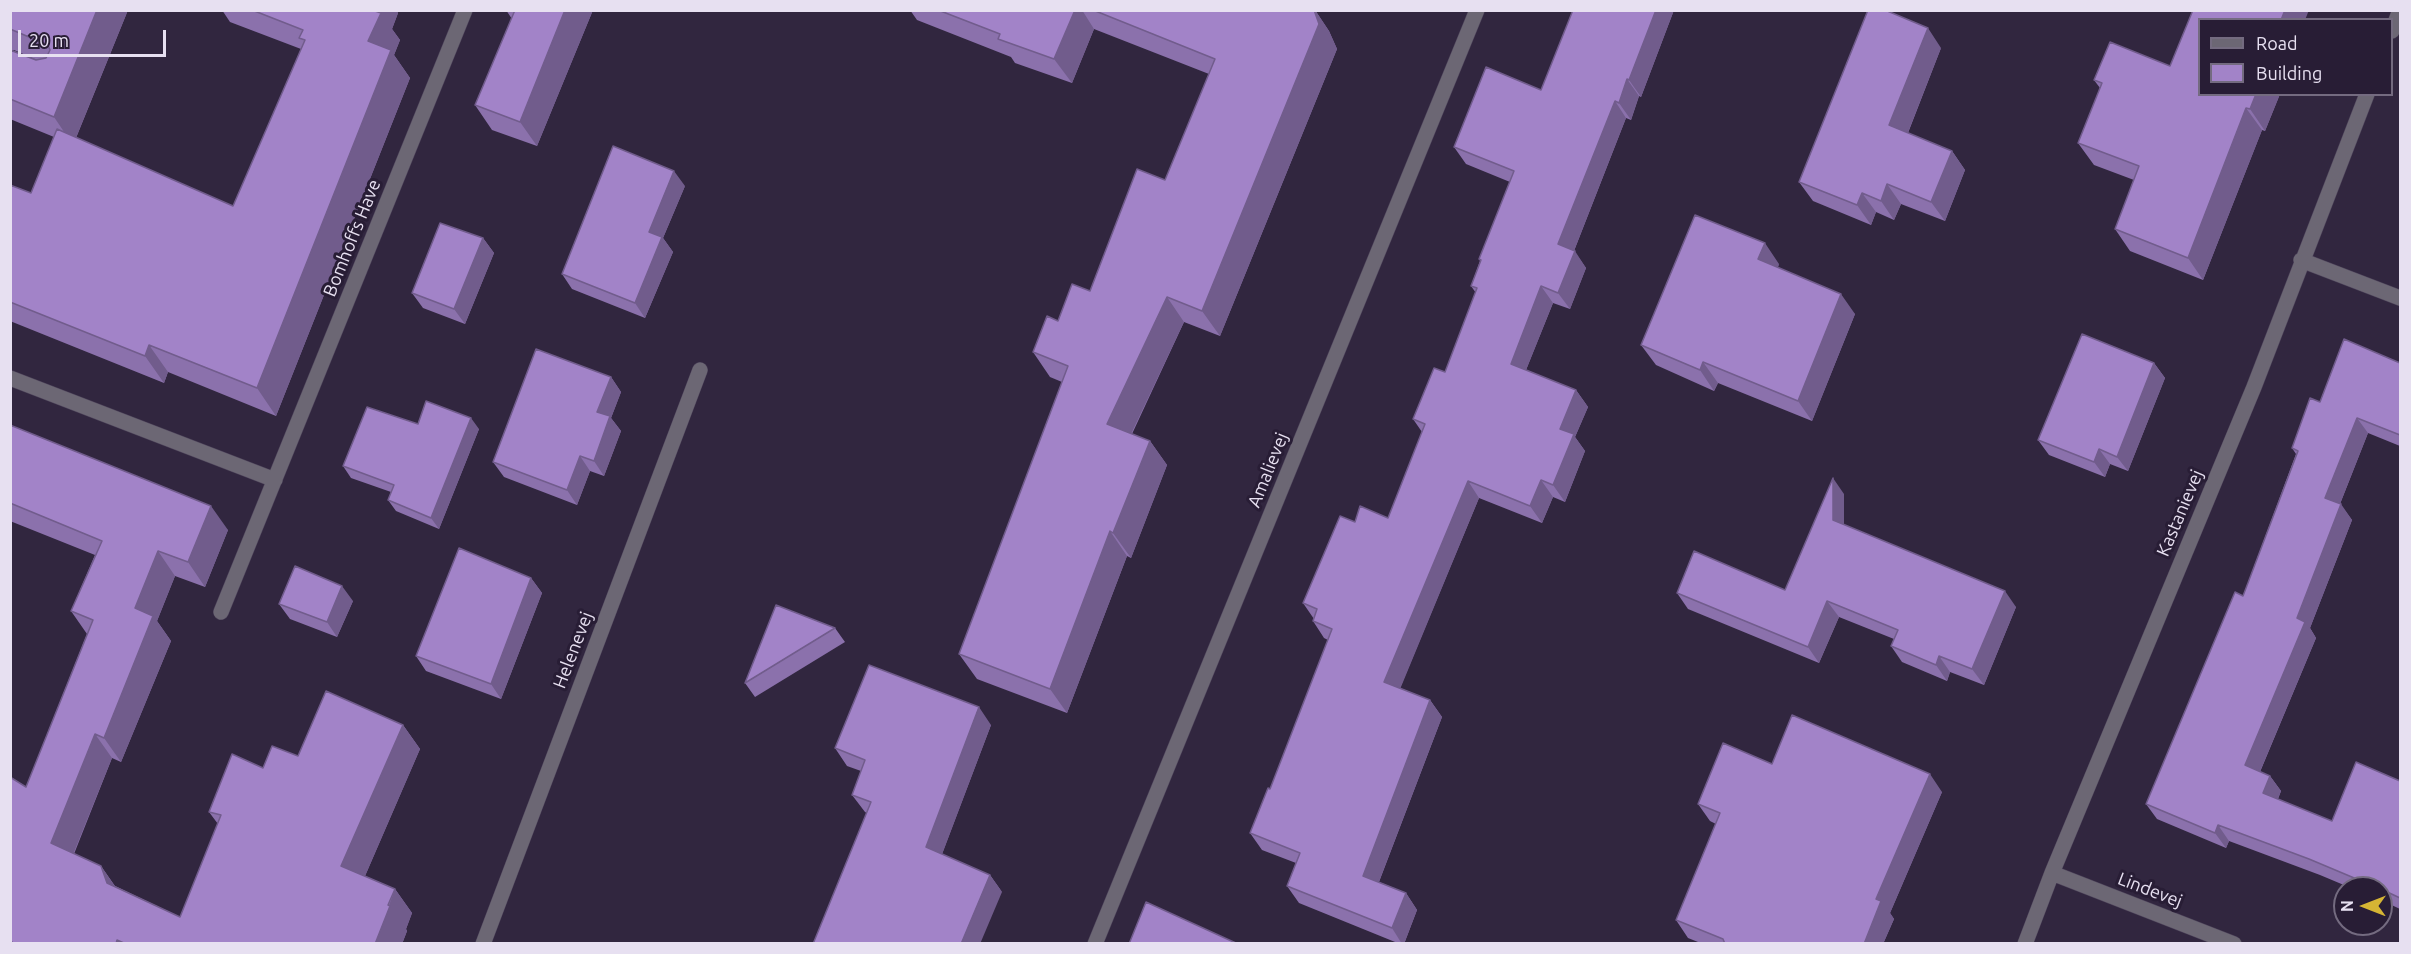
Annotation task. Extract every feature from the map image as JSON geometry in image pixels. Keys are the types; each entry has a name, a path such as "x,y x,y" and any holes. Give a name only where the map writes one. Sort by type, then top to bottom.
{"street":[{"name":"Bomhoffs Have","path":"221,612 465,10"},
{"path":"2393,26 2400,10"},
{"name":"Amalievej","path":"1095,944 1474,11"},
{"name":"Kastanievej","path":"2025,944 2052,873 2254,387 2301,260 2366,96"},
{"path":"2301,260 2400,298"},
{"name":"Helenevej","path":"483,944 700,370"},
{"path":"10,378 275,480"},
{"name":"Lindevej","path":"2052,873 2234,944"}],"building":[{"path":"10,10 97,10 54,117 10,99 10,50 36,60 46,58 50,50 48,45 10,29"},
{"path":"252,10 372,10 381,13 368,41 391,50 257,388 149,345 145,356 10,302 10,185 31,193 57,129 233,206 305,40 299,38 303,30"},
{"path":"515,10 565,10 520,122 475,105"},
{"path":"938,10 1075,10 1054,59 998,39 1000,34"},
{"path":"1093,10 1314,10 1319,24 1202,311 1167,297 1107,424 1150,441 1113,533 1110,531 1050,689 959,654 1068,366 1033,352 1047,316 1058,321 1072,284 1090,291 1137,169 1165,180 1215,59"},
{"path":"1573,10 1656,10 1619,103 1615,101 1558,244 1575,251 1558,293 1541,286 1511,364 1576,390 1560,429 1574,434 1553,485 1541,480 1530,506 1468,481 1384,682 1430,700 1363,876 1406,893 1392,928 1287,886 1300,853 1250,833 1268,788 1270,789 1332,629 1313,621 1317,609 1303,603 1340,516 1355,522 1360,506 1388,518 1425,424 1413,419 1434,368 1445,372 1477,288 1471,286 1481,260 1479,259 1514,171 1454,147 1486,67 1541,90"},
{"path":"1868,10 1885,10 1928,28 1889,125 1952,151 1931,202 1887,184 1881,201 1862,193 1857,205 1799,182"},
{"path":"2193,10 2285,10 2282,18 2198,18 2198,96 2255,96 2250,109 2246,108 2188,258 2115,229 2139,166 2078,143 2102,83 2094,80 2110,42 2170,66"},
{"path":"613,146 674,171 649,232 662,237 635,303 562,274"},
{"path":"1695,215 1765,243 1758,259 1841,294 1798,401 1703,362 1700,370 1641,345"},
{"path":"440,223 483,238 454,309 412,293"},
{"path":"2082,334 2154,363 2117,457 2099,449 2094,462 2038,440"},
{"path":"2344,339 2400,363 2400,435 2357,418 2325,498 2341,504 2297,618 2305,622 2245,765 2270,776 2263,793 2332,821 2356,762 2400,781 2400,898 2393,895 2393,876 2349,876 2218,825 2215,833 2146,804 2235,592 2243,596 2298,451 2292,448 2310,398 2320,402"},
{"path":"536,349 611,377 597,412 610,416 594,461 580,456 567,490 493,462"},
{"path":"426,401 471,418 431,518 388,500 394,485 343,466 367,407 418,424"},
{"path":"10,425 211,506 188,562 158,551 135,608 153,616 104,738 95,734 51,843 101,866 107,883 180,917 221,815 209,812 232,754 263,768 272,746 298,756 326,691 403,725 341,866 395,889 375,944 126,944 117,940 116,944 14,944 10,940 10,777 26,787 93,620 71,611 102,541 10,503"},
{"path":"1833,478 1833,520 2005,591 1972,669 1939,656 1936,665 1891,646 1898,630 1827,601 1808,647 1677,593 1694,551 1785,590"},
{"path":"459,548 531,578 491,684 416,656"},
{"path":"295,566 342,586 327,622 279,604"},
{"path":"776,605 835,628 745,683"},
{"path":"869,665 979,707 926,847 990,875 961,944 813,944 871,802 852,795 865,760 835,748"},
{"path":"1792,715 1930,774 1876,899 1881,901 1864,944 1725,944 1723,939 1676,920 1720,813 1698,804 1723,743 1772,764"},
{"path":"1146,902 1238,944 1129,944"}]}
